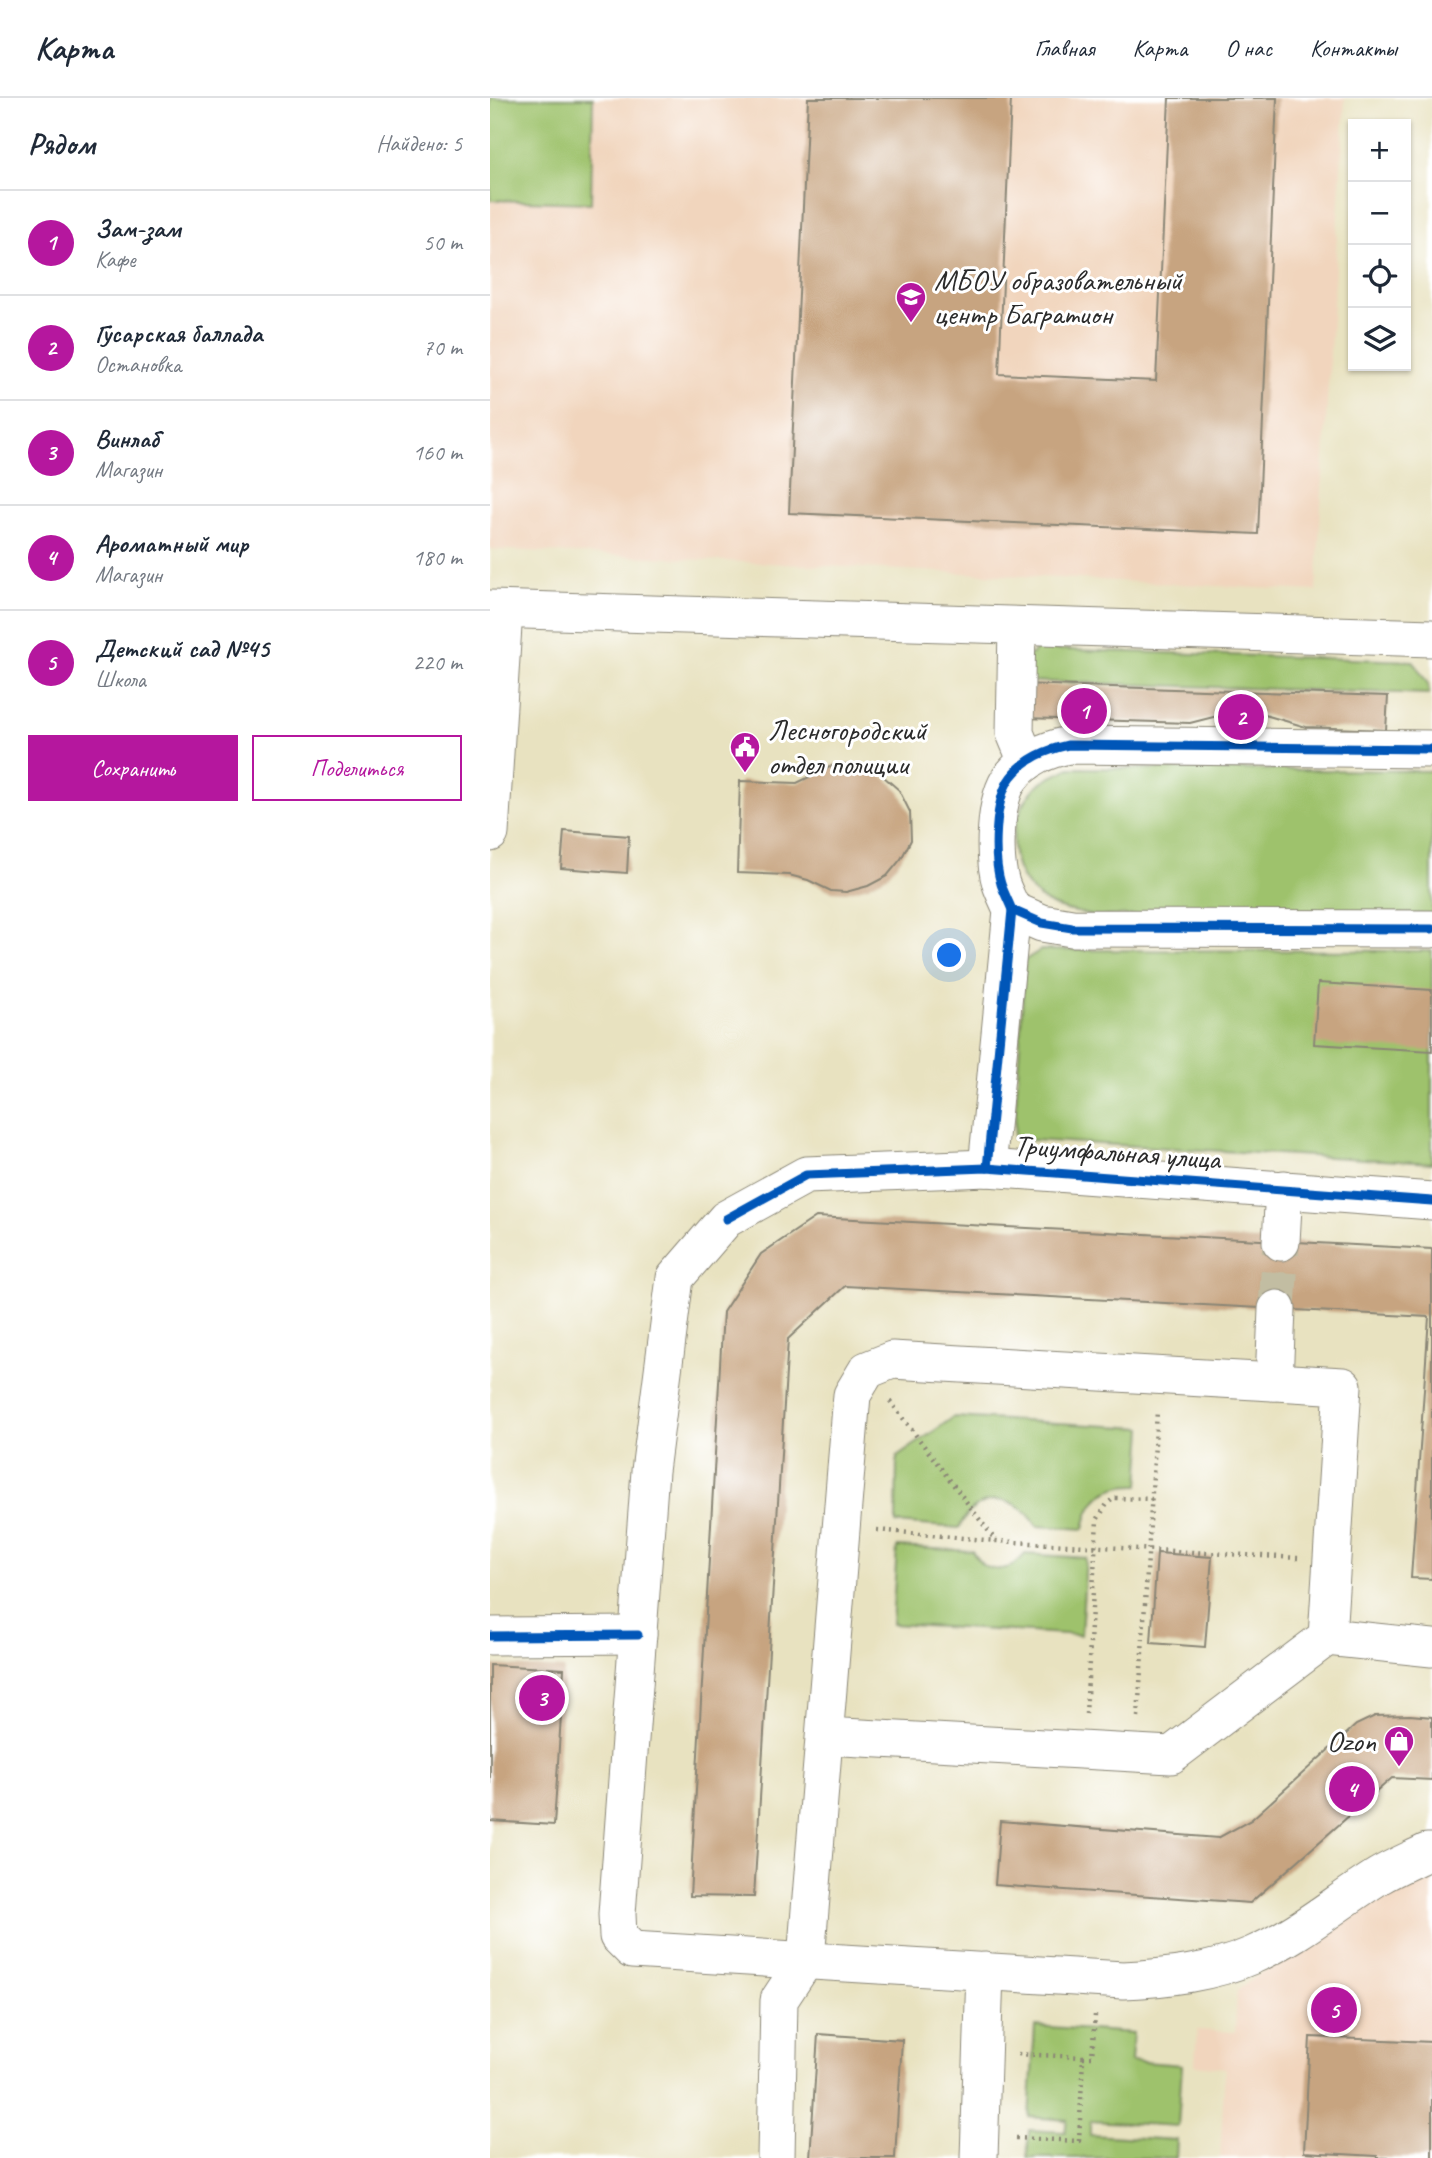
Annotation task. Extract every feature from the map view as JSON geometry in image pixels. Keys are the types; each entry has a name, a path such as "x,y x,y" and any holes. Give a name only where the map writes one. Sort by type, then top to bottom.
{"street":[{"path":"490,833 497,610 1432,638"},
{"path":"1017,626 1015,733 1027,762"},
{"path":"988,1168 1012,910 1001,884 997,855 1001,796 1010,778 1027,762 1046,750 1068,745 1432,749"},
{"path":"1012,910 1041,923 1072,928 1432,929"},
{"name":"Триумфальная улица","path":"1432,1201 988,1168 807,1175 726,1220 675,1278 650,1471 617,1914 618,1936 632,1950 1097,1979 1154,1979 1206,1971 1253,1955 1318,1919 1379,1876 1432,1852"},
{"path":"1281,1242 1284,1189"},
{"path":"1274,1382 1277,1309"},
{"path":"776,2158 779,2000 806,1959 852,1395 867,1370 892,1360 1343,1386 1327,1637"},
{"path":"490,1636 638,1635"},
{"path":"825,1736 1171,1755 1327,1637 1432,1648"},
{"path":"979,2147 985,1971"}],"path":[{"path":"867,1370 996,1541"},
{"path":"1136,1753 1159,1376"},
{"path":"1084,1750 1097,1520 1114,1498 1152,1499"},
{"path":"842,1527 996,1541 1332,1560"},
{"path":"982,2053 1093,2057 1097,1979"},
{"path":"979,2147 1079,2141 1083,2057"}],"shaded area":[{"name":"МБОУ образовательный центр Багратион","path":"490,98 1345,98 1316,591 490,549"},
{"path":"1407,1876 1432,1876 1432,2158 1220,2158 1225,2068 1195,2065 1197,2030 1235,2032 1237,1990 1371,1895"}],"green space":[{"path":"490,98 593,98 591,203 490,200"},
{"path":"1037,649 1413,661 1428,684 1429,694 1021,681 1023,661"},
{"path":"1069,768 1432,771 1432,914 1094,916 1052,905 1036,895 1025,882 1017,867 1014,834 1025,801 1036,787"},
{"path":"1041,950 1432,951 1432,1163 1014,1139 1025,960"},
{"path":"954,1417 1143,1428 1139,1485 1118,1487 1102,1495 1091,1508 1084,1529 1037,1526 1018,1507 997,1500 976,1507 959,1528 896,1523 897,1457"},
{"path":"897,1547 972,1551 984,1565 997,1569 1012,1565 1025,1554 1086,1558 1081,1635 892,1624"},
{"path":"1035,2026 1133,2033 1131,2061 1182,2065 1178,2126 1090,2121 1090,2135 1177,2140 1176,2158 1027,2158 1029,2130 1065,2132 1067,2120 1029,2117"}],"building":[{"path":"808,98 1011,98 999,374 1156,381 1169,98 1277,98 1258,534 789,513"},
{"path":"1021,684 1388,696 1386,730 1306,727 1258,713 1233,712 1190,723 1025,718"},
{"path":"836,764 859,765 876,770 899,790 910,812 911,840 901,859 887,876 868,886 846,892 831,891 789,875 737,873 740,781 797,783"},
{"path":"564,831 629,836 627,873 561,868"},
{"path":"1318,983 1432,990 1432,1051 1314,1044"},
{"path":"816,1217 1432,1249 1432,1579 1411,1578 1429,1317 845,1286 788,1339 754,1897 690,1896 723,1312 761,1254"},
{"path":"1157,1553 1212,1557 1205,1647 1151,1643"},
{"path":"490,1665 564,1669 554,1825 490,1821"},
{"path":"1375,1716 1432,1717 1432,1780 1392,1778 1250,1903 995,1885 1000,1821 1218,1838 1251,1820 1356,1725"},
{"path":"818,2034 902,2040 895,2158 810,2158"},
{"path":"1310,2037 1432,2042 1432,2158 1377,2158 1304,2152"}],"tunnel":[{"path":"1277,1309 1281,1242"}],"cycle path":[{"path":"987,1168 1012,910 998,873 998,814 1005,787 1017,770 1037,756 1068,745 1432,749"},
{"path":"1012,910 1042,923 1072,928 1432,929"},
{"path":"726,1219 806,1175 987,1168 1432,1201"},
{"path":"490,1636 638,1635"}],"place":[{"name":"МБОУ образовательный центр Багратион","path":"911,324"},
{"name":"Зам-зам","path":"1084,711"},
{"name":"Гусарская баллада","path":"1241,717"},
{"name":"Лесногородский отдел полиции","path":"745,774"},
{"name":"Винлаб","path":"542,1698"},
{"name":"Ozon","path":"1399,1768"},
{"name":"Ароматный мир","path":"1352,1789"},
{"name":"Детский сад №45","path":"1334,2010"}]}
